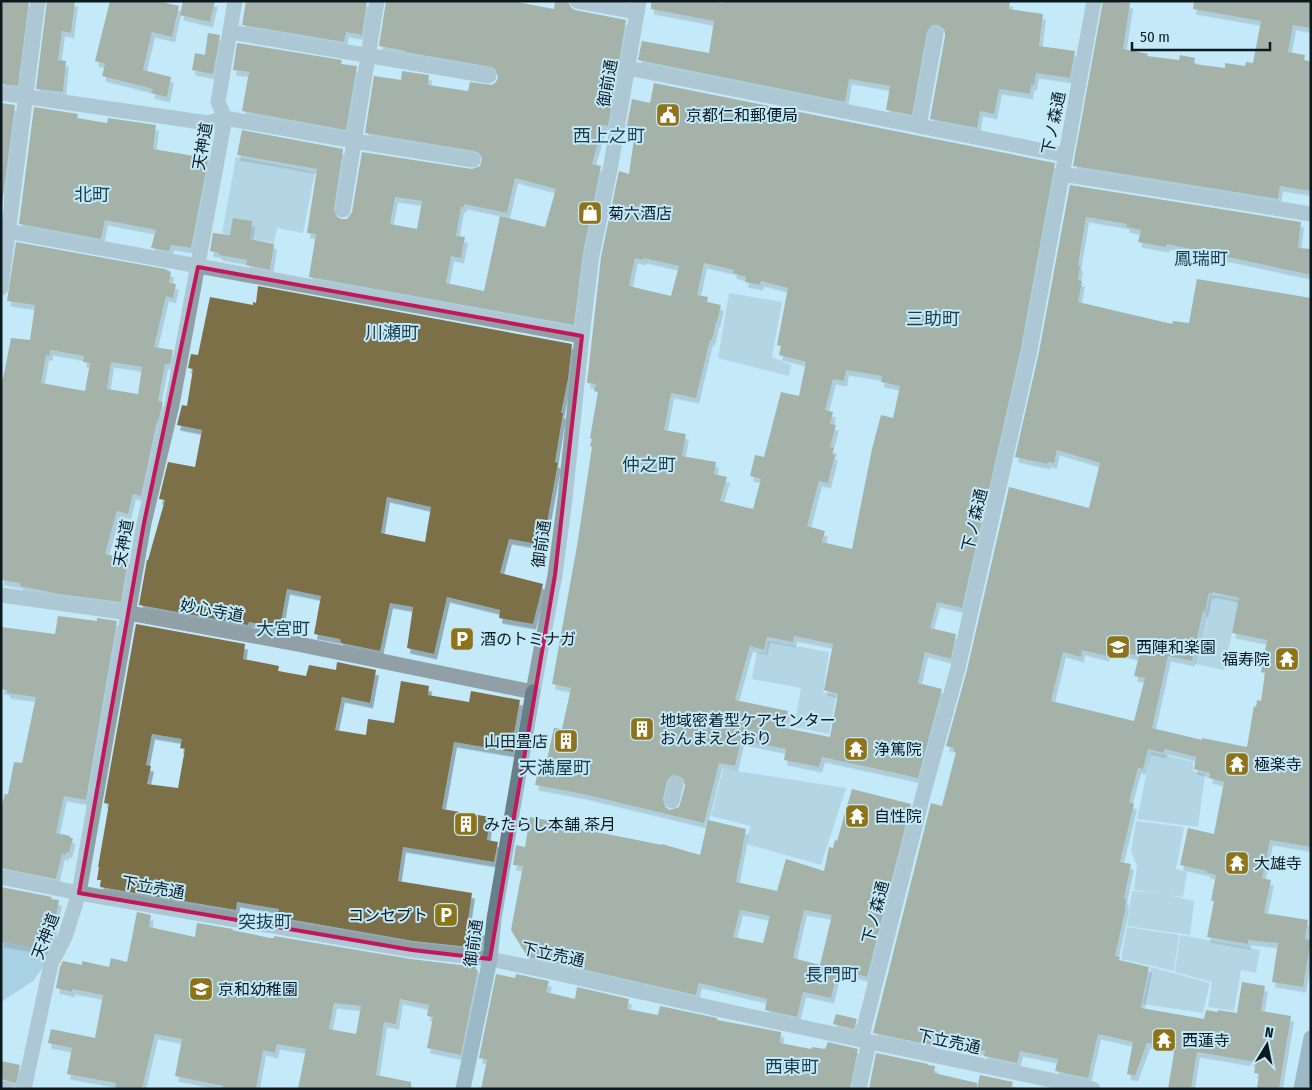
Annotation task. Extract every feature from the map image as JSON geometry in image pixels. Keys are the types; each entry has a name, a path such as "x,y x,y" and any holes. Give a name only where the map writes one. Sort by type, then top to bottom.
{"street":[{"path":"1,288 5,231 38,1"},
{"name":"天神道","path":"24,1089 51,964 65,937 79,893 144,523 172,405 225,118 218,102 235,1"},
{"path":"343,210 377,1"},
{"path":"577,1 638,7"},
{"name":"下ノ森通","path":"859,1089 865,1041 920,804 958,668 1030,350 1094,1"},
{"name":"御前通","path":"464,1089 490,960 494,919 555,575 594,244 610,170 638,7"},
{"path":"230,32 489,76"},
{"path":"919,126 936,34"},
{"path":"628,68 1065,155"},
{"path":"1,93 208,124 225,118 474,160"},
{"path":"1062,174 1311,214"},
{"path":"5,231 582,336"},
{"name":"妙心寺道","path":"1,595 129,613 303,645 534,692"},
{"path":"672,801 676,784"},
{"name":"下立売通","path":"1,877 79,893 412,950 490,960 533,968 1093,1089"},
{"path":"1301,1089 1311,1038"},
{"path":"1,1088 6,1089"}],"highlighted area":[{"path":"198,267 582,336 555,575 490,959 412,950 79,893 144,523"}],"shaded area":[{"path":"236,157 315,172 303,233 277,228 274,243 222,233"},
{"path":"729,293 782,302 772,357 791,365 789,376 718,358"},
{"path":"1210,595 1239,600 1224,670 1195,664"},
{"path":"768,641 829,652 823,692 836,696 829,734 794,727 801,688 752,679 757,652 766,654"},
{"path":"1151,752 1193,762 1193,771 1205,774 1198,827 1137,819"},
{"path":"723,769 846,788 821,865 747,844 750,826 711,816"},
{"path":"1136,821 1184,827 1176,869 1187,872 1183,897 1134,890 1137,866 1131,851"},
{"path":"1132,891 1164,894 1194,901 1190,935 1127,926"},
{"path":"1127,927 1179,935 1174,971 1121,959"},
{"path":"17,928 52,955 33,981 1,1002 1,929"},
{"path":"1180,935 1260,950 1256,973 1241,970 1234,1011 1208,1007 1212,982 1175,972"},
{"path":"1151,967 1210,983 1203,1013 1143,1004"}],"building":[{"path":"3,1 29,1 18,86 1,84 1,15"},
{"path":"47,1 75,1 71,33 62,31 58,60 66,61 63,92 36,89"},
{"path":"110,1 158,1 179,6 172,37 152,32 143,70 171,77 167,97 151,93 153,89 102,76 105,64 95,61"},
{"path":"183,1 215,1 210,22 180,15"},
{"path":"246,1 367,1 362,35 346,32 344,42 242,25"},
{"path":"386,1 512,1 554,9 555,1 568,1 571,8 575,10 626,20 608,126 603,125 592,164 601,166 583,253 574,325 309,277 316,234 307,233 317,169 237,155 242,130 343,149 334,209 337,217 342,219 347,219 352,212 362,152 472,169 480,166 482,157 474,151 365,133 374,76 401,80 402,71 429,75 428,85 468,91 470,82 492,85 496,82 498,77 495,69 379,46","holes":["515,178 556,189 545,227 500,216 484,291 446,283 451,256 461,258 465,237 456,236 461,207 464,207 464,204 507,213","395,197 422,201 417,229 390,224"]},
{"path":"651,1 712,1 722,3 723,1 1010,1 1009,9 1043,14 1039,46 1075,51 1070,78 1036,73 1034,85 1031,85 1030,94 999,89 994,114 980,111 977,128 930,119 945,36 945,30 938,25 932,25 927,32 912,115 886,110 890,86 849,79 845,102 638,60 642,41 709,53 714,21 651,9"},
{"path":"1103,1 1130,3 1123,49 1148,54 1147,56 1179,60 1180,55 1195,58 1194,64 1225,68 1225,63 1245,66 1246,62 1253,63 1261,21 1193,9 1194,1 1311,1 1311,28 1293,25 1288,52 1305,55 1304,60 1311,62 1311,191 1280,186 1278,199 1073,166"},
{"path":"208,33 220,35 213,74 192,70 195,53 205,55"},
{"path":"237,43 342,60 341,64 357,66 346,130 242,111 249,72 233,70"},
{"path":"654,83 1055,163 1021,348 962,608 937,602 930,628 956,634 951,659 925,652 918,683 942,689 918,778 822,757 819,767 784,760 786,749 741,740 735,766 719,763 704,823 583,794 535,785 539,767 545,768 554,728 562,729 571,688 552,684 577,546 592,447 590,446 592,439 590,438 598,392 594,391 596,384 587,383 601,257 619,171 629,174 635,132 626,130 632,99 650,103","holes":["635,258 643,260 644,258 679,266 671,296 629,286","704,263 734,270 733,273 746,277 745,282 760,285 761,281 788,288 777,345 781,346 779,355 806,362 799,396 781,392 764,457 755,455 750,476 761,479 753,509 720,501 727,477 714,474 716,462 682,456 686,434 664,430 671,393 696,398 710,340 712,340 717,322 721,305 707,302 708,297 697,295","846,370 882,376 881,382 900,386 893,418 881,415 872,449 852,549 822,542 825,531 807,526 819,481 828,483 835,455 832,454 834,448 830,447 836,425 830,424 833,412 825,410 833,379 844,381","794,636 833,644 824,690 838,694 830,737 785,728 788,711 735,700 750,646 764,650 767,637 793,642","674,775 683,778 685,786 679,807 670,810 665,807 663,799 667,781"]},
{"path":"1,103 15,105 1,213"},
{"path":"34,107 78,114 77,118 107,123 108,118 156,125 153,149 194,156 194,153 209,155 191,248 171,245 169,251 151,248 156,230 105,220 101,239 19,224"},
{"path":"1070,185 1301,222 1298,248 1311,249 1311,275 1167,244 1166,247 1138,242 1141,230 1126,227 1127,224 1086,217 1078,265 1080,266 1078,280 1082,281 1078,302 1172,324 1173,321 1189,323 1197,279 1311,298 1311,847 1270,840 1262,878 1271,880 1264,913 1308,920 1305,939 1311,940 1303,987 1272,982 1278,943 1248,940 1248,944 1207,937 1214,901 1211,901 1216,875 1180,865 1188,828 1214,834 1224,782 1209,778 1210,773 1194,769 1196,757 1165,749 1163,753 1148,749 1143,769 1138,768 1129,802 1134,804 1120,862 1131,864 1124,898 1126,899 1125,911 1115,956 1120,957 1119,960 1149,967 1141,1008 1204,1019 1206,1010 1237,1013 1242,982 1265,986 1261,1011 1291,1016 1279,1089 1257,1089 1259,1074 1254,1073 1256,1062 1197,1052 1191,1089 1168,1089 1175,1047 1147,1043 1135,1076 1127,1074 1133,1042 1098,1034 1088,1078 1055,1071 1058,1059 1020,1051 1017,1063 984,1056 985,1051 964,1047 965,1040 935,1033 932,1045 873,1033 931,803 942,806 956,752 954,752 954,748 946,746 967,670 1009,487 1089,508 1100,463 1057,450 1054,463 1048,462 1047,464 1015,457 1039,352","holes":["1212,592 1239,598 1232,633 1267,640 1261,672 1265,673 1261,701 1257,700 1256,707 1254,706 1247,747 1202,738 1202,740 1152,728 1168,656 1192,661 1203,611 1205,612 1209,593 1212,594","1108,649 1139,656 1134,676 1145,678 1134,721 1051,701 1063,652 1081,657 1082,650 1106,656"]},
{"path":"233,218 252,221 250,239 274,244 270,270 246,265 247,260 219,255 219,253 210,251 213,233 230,235"},
{"path":"16,242 165,269 171,272 169,283 176,284 173,298 166,296 154,347 173,350 170,364 165,364 158,401 163,402 157,421 141,496 133,494 128,514 117,511 105,554 128,559 121,602 58,594 20,586 20,583 1,580 1,379 3,379 11,338 30,340 35,305 7,301","holes":["50,350 84,356 83,362 90,363 85,391 41,383 46,355 50,355","111,362 142,367 138,394 107,389"]},
{"path":"258,286 572,344 555,462 558,463 543,545 509,539 500,573 543,584 533,624 499,618 500,610 447,597 434,654 407,648 413,607 390,603 380,651 341,643 340,639 314,634 321,596 287,589 280,628 249,622 248,625 139,605 147,560 165,500 159,499 168,462 195,467 202,430 177,425 182,405 187,406 193,369 188,368 191,354 198,355 210,297 253,305 253,302 256,303","holes":["387,497 431,507 425,542 381,533"]},
{"path":"58,616 97,621 97,618 117,621 86,800 64,796 56,833 73,838 69,853 66,852 66,855 62,854 56,879 1,868 1,808 5,794 8,794 14,762 22,763 36,697 7,693 7,690 1,689 1,627 55,634"},
{"path":"136,624 245,644 243,659 279,666 278,671 306,676 309,665 336,670 337,662 376,670 370,703 342,697 335,730 366,735 368,719 394,723 401,681 429,686 428,695 469,702 471,691 520,700 514,733 516,733 513,752 454,742 442,809 490,817 487,840 498,842 494,862 403,847 398,881 472,893 467,927 483,930 479,948 413,941 277,917 279,909 237,902 236,910 100,887 101,880 97,880 98,867 109,804 104,803","holes":["152,734 182,739 180,748 185,749 178,788 147,784 151,766 146,765"]},
{"path":"852,789 911,804 867,977 838,969 831,998 803,992 797,1017 765,1010 767,999 699,983 696,995 528,957 511,930 523,866 513,865 516,845 525,847 530,817 662,844 700,855 708,820 746,829 736,882 777,891 786,859 824,871 829,847 833,848 835,840 837,841","holes":["740,910 770,916 763,943 733,937","804,910 832,915 820,965 793,958"]},
{"path":"1,887 59,900 48,950 1,942"},
{"path":"137,912 151,915 149,927 195,937 197,923 270,938 274,938 274,936 411,959 476,967 476,970 478,970 461,1055 427,1048 433,1017 427,1016 429,1005 400,999 396,1024 384,1022 376,1075 411,1082 411,1089 298,1089 306,1049 277,1044 275,1053 263,1050 256,1089 223,1089 223,1086 175,1076 182,1039 155,1034 142,1089 115,1089 116,1083 67,1074 72,1048 48,1043 51,1029 95,1038 103,995 72,989 72,992 56,988 63,961 82,965 82,961 109,967 111,958 127,962","holes":["334,1003 361,1006 356,1034 329,1029"]},
{"path":"496,974 515,978 516,974 549,981 546,992 575,999 577,987 629,999 627,1009 658,1015 660,1006 717,1018 717,1020 781,1032 780,1043 811,1049 812,1047 825,1049 828,1042 858,1049 850,1089 481,1089 487,1060 479,1058"},
{"path":"836,1014 857,1019 854,1029 833,1024"},
{"path":"876,1053 935,1066 934,1073 977,1083 977,1089 869,1089"},
{"path":"1,1061 20,1065 16,1083 1,1079"},
{"path":"980,1075 1013,1082 1011,1089 977,1089"}],"place":[{"name":"京都仁和郵便局","path":"668,115"},
{"name":"菊六酒店","path":"590,213"},
{"name":"酒のトミナガ","path":"462,639"},
{"name":"西陣和楽園","path":"1118,647"},
{"name":"福寿院","path":"1287,659"},
{"name":"地域密着型ケアセンター おんまえどおり","path":"642,729"},
{"name":"山田畳店","path":"566,741"},
{"name":"浄篤院","path":"856,749"},
{"name":"極楽寺","path":"1237,764"},
{"name":"自性院","path":"857,816"},
{"name":"みたらし本舗 茶月","path":"466,824"},
{"name":"大雄寺","path":"1237,863"},
{"name":"コンセプト","path":"446,915"},
{"name":"京和幼稚園","path":"201,989"},
{"name":"西蓮寺","path":"1164,1040"}],"district":[{"name":"西上之町","path":"609,136"},
{"name":"北町","path":"92,195"},
{"name":"鳳瑞町","path":"1201,259"},
{"name":"三助町","path":"933,319"},
{"name":"川瀬町","path":"392,333"},
{"name":"仲之町","path":"649,465"},
{"name":"大宮町","path":"283,629"},
{"name":"天満屋町","path":"555,768"},
{"name":"突抜町","path":"265,922"},
{"name":"長門町","path":"832,975"},
{"name":"西東町","path":"792,1067"}]}
